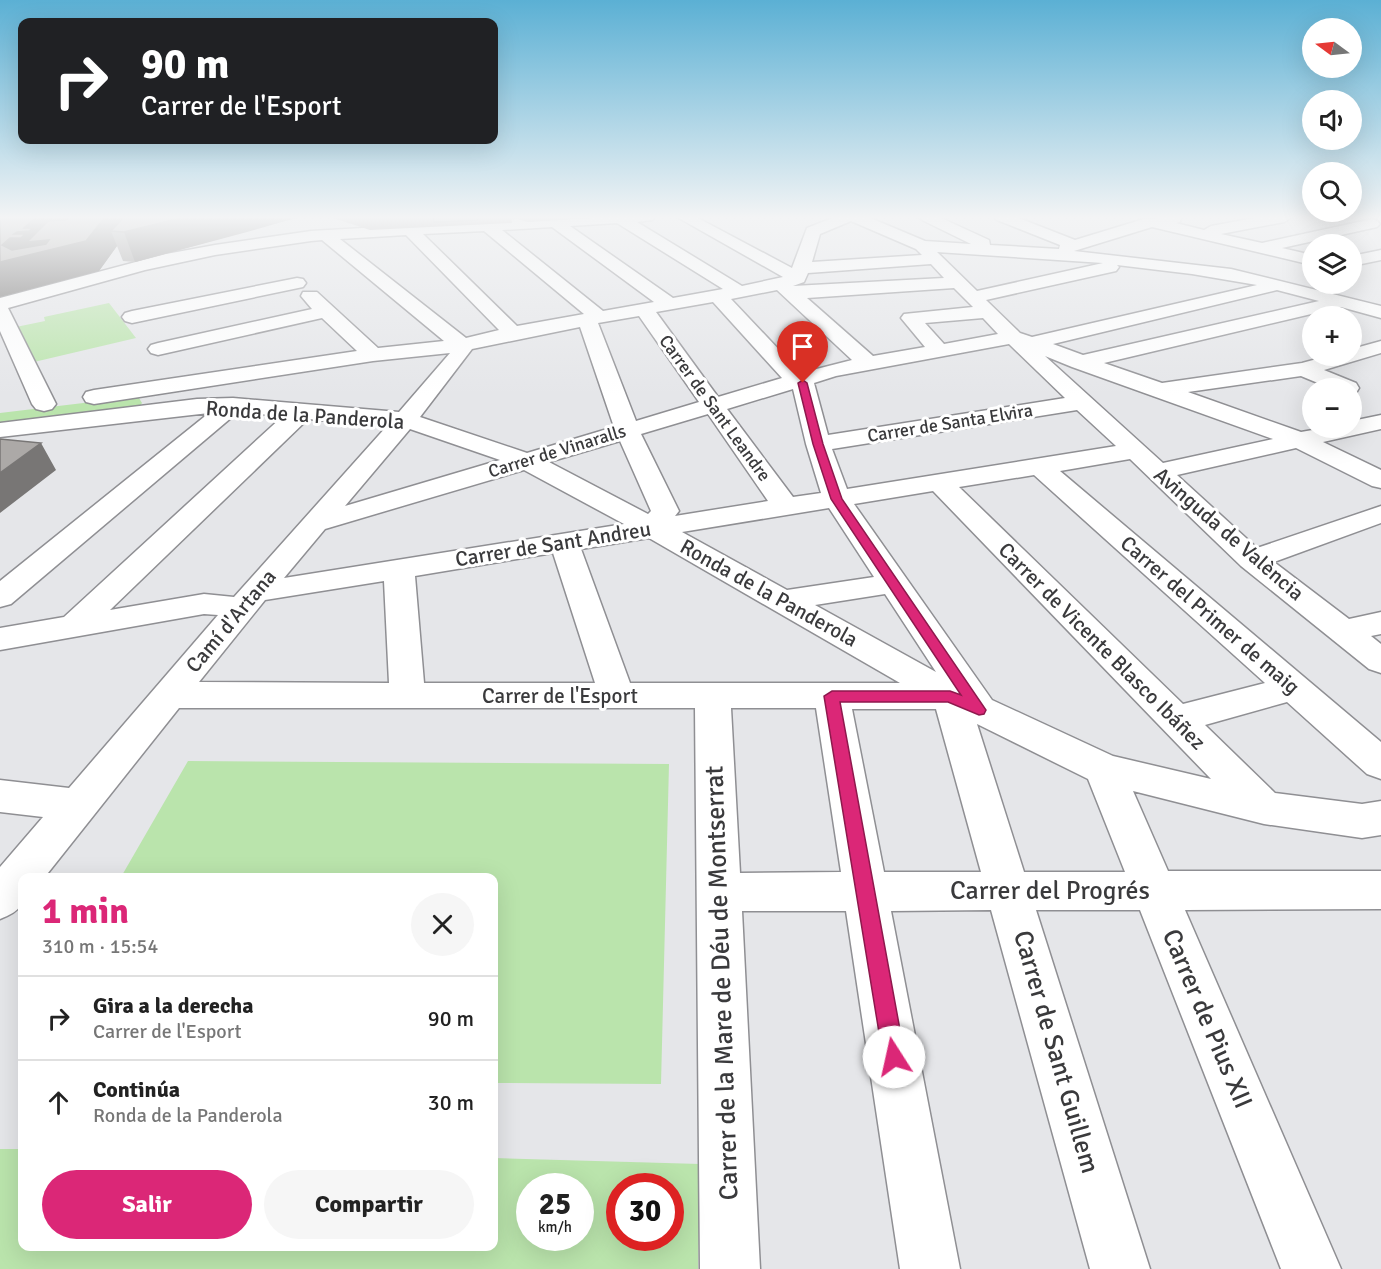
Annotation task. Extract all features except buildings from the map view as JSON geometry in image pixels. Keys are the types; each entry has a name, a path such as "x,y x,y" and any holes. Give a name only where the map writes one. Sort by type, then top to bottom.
{"street":[{"path":"109,286 113,276"},
{"path":"0,304 109,286 126,276"},
{"path":"290,276 373,355"},
{"path":"385,276 462,345"},
{"path":"456,276 513,333"},
{"path":"550,276 593,318 627,430 665,511 653,528"},
{"path":"630,276 669,304"},
{"path":"714,276 738,291"},
{"path":"785,276 793,281 869,364"},
{"path":"793,281 795,276"},
{"path":"0,409 373,355 462,345 513,333 826,276"},
{"name":"Avinguda de València","path":"953,276 988,312 1019,333 1082,402 1252,560 1381,661"},
{"path":"974,297 1069,276"},
{"path":"1186,285 1226,276"},
{"path":"1238,276 1381,312"},
{"path":"1257,280 1276,276"},
{"path":"793,281 959,282"},
{"path":"132,317 297,283"},
{"name":"Carrer de Vinaralls","path":"316,523 833,370 1277,285"},
{"path":"109,286 185,383"},
{"path":"1080,362 1381,294"},
{"path":"717,295 803,383 818,444 837,499 894,583 965,703"},
{"name":"Carrer de Sant Leandre","path":"644,309 786,507"},
{"path":"0,310 45,404"},
{"path":"158,350 327,311"},
{"path":"938,350 911,318 988,312"},
{"path":"1019,333 1080,362 1299,440 1381,480"},
{"name":"Camí d'Artana","path":"22,873 249,600 405,420 462,351 462,345"},
{"path":"1362,352 1381,347"},
{"path":"1161,390 1313,366"},
{"path":"1303,369 1324,378"},
{"path":"149,412 185,383"},
{"name":"Carrer de Santa Elvira","path":"818,444 1082,402"},
{"path":"0,597 233,405"},
{"name":"Ronda de la Panderola","path":"0,430 149,412 233,405 405,420 527,461 653,528 965,703 1104,769 1263,808 1375,827"},
{"path":"74,626 304,410"},
{"path":"1157,472 1381,422"},
{"name":"Carrer de Sant Andreu","path":"0,639 204,604 249,600 399,569 1135,451"},
{"name":"Carrer del Primer de maig","path":"1040,467 1381,764"},
{"name":"Carrer de Vicente Blasco Ibáñez","path":"940,483 1263,808"},
{"path":"1252,560 1381,514"},
{"path":"564,543 617,696"},
{"path":"399,569 407,696"},
{"path":"782,601 894,583"},
{"path":"1343,631 1381,623"},
{"path":"1174,720 1293,688"},
{"name":"Carrer de l'Esport","path":"169,696 832,696 965,703"},
{"name":"Carrer de la Mare de Déu de Montserrat","path":"713,696 730,1269"},
{"path":"832,696 930,1269"},
{"name":"Carrer de Sant Guillem","path":"965,703 1008,891 1120,1269"},
{"name":"Carrer de Pius XII","path":"1104,769 1311,1269"},
{"path":"0,796 78,805"},
{"name":"Camí d'Artana","path":"0,899 18,877"},
{"name":"Carrer del Progrés","path":"719,892 1381,890"}],"green space":[{"path":"109,303 136,338 34,362 16,327 45,321 44,317"},
{"path":"139,398 142,403 140,406 0,426 0,413"},
{"path":"188,761 669,764 661,1084 498,1083 498,873 123,873"},
{"path":"0,1149 18,1149 18,1251 498,1251 498,1158 700,1164 698,1269 0,1269"}],"route":[{"path":"803,383 818,444 837,499 979,710 950,696 832,696 894,1057"}]}
